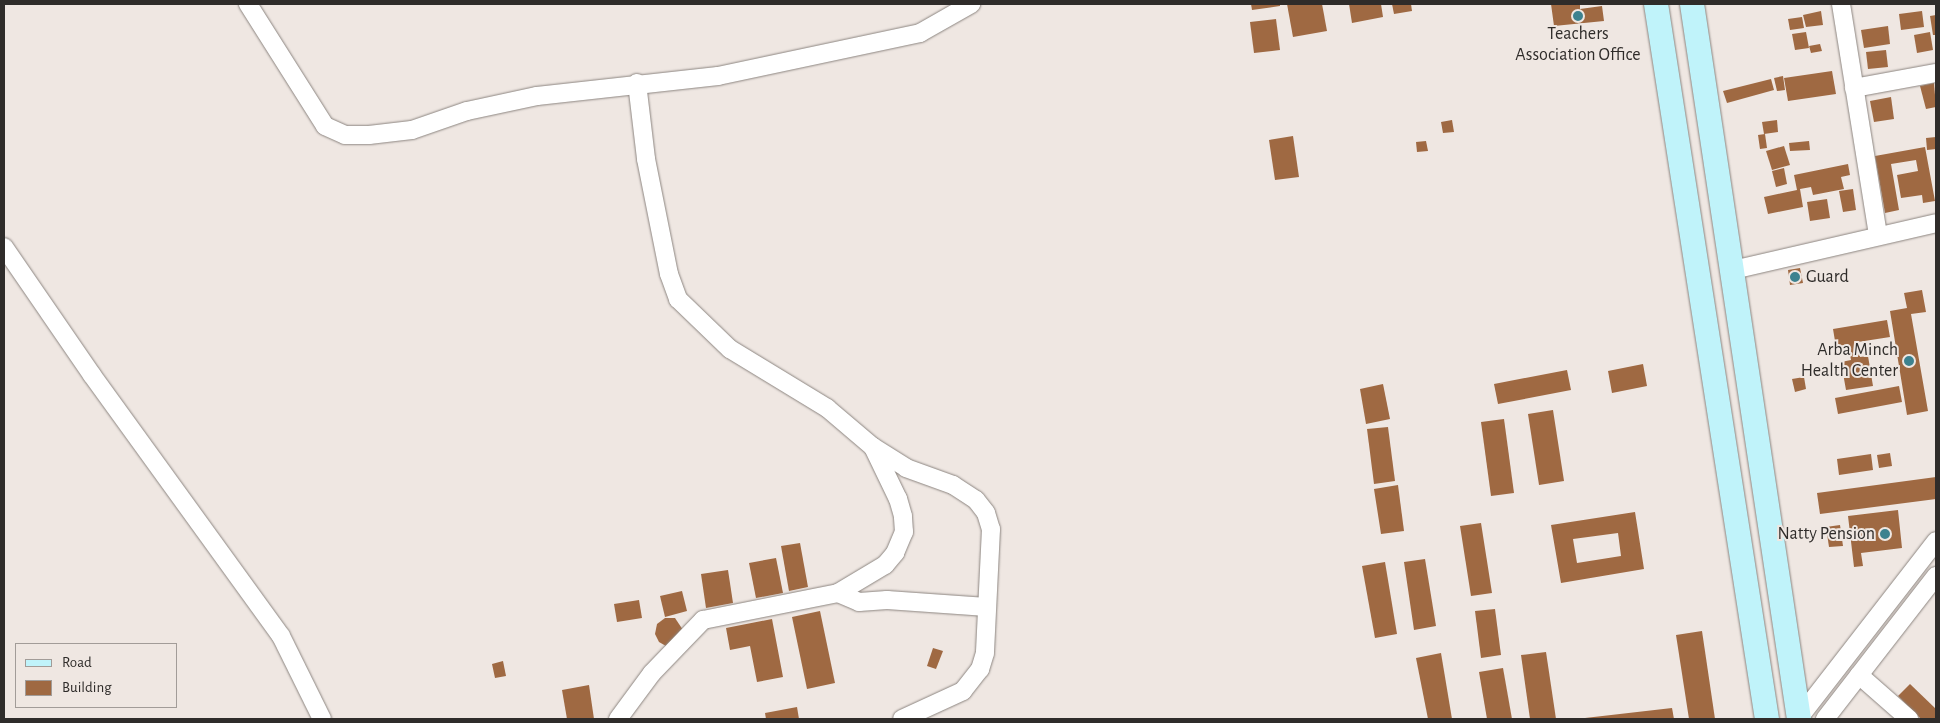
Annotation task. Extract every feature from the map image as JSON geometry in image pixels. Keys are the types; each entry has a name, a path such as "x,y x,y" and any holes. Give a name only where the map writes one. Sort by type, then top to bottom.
{"main road":[{"path":"1656,4 1767,719"},
{"path":"1692,4 1733,270 1798,719"},
{"path":"1739,532 1769,527"}],"street":[{"path":"248,4 326,126 345,135 412,130 468,111 537,96 637,83 718,76 920,33 971,4"},
{"path":"1841,4 1878,235"},
{"path":"1854,88 1936,73"},
{"path":"637,83 646,158 668,274 678,298 730,349 827,408 873,447 906,468 953,485 976,500 986,513 991,529 985,653 980,668 963,691 902,719"},
{"path":"1733,270 1936,223"},
{"path":"4,247 92,375 281,636 322,719"},
{"path":"618,719 652,673 703,620 838,593 885,565 895,553 904,532 898,499 873,447"},
{"path":"1798,719 1936,541"},
{"path":"1825,719 1936,576"},
{"path":"838,593 859,602 887,600 987,607"},
{"path":"1859,675 1909,719"}],"building":[{"path":"1251,4 1280,4 1280,6 1252,10"},
{"path":"1287,4 1322,4 1327,31 1293,37"},
{"path":"1349,4 1381,4 1383,17 1352,23"},
{"path":"1392,4 1411,4 1412,11 1394,14"},
{"name":"Teachers Association Office","path":"1551,4 1580,4 1580,9 1602,6 1604,21 1554,26"},
{"path":"1821,11 1823,25 1806,27 1803,15"},
{"path":"1922,11 1924,27 1901,30 1899,14"},
{"path":"1936,15 1936,35 1933,35 1930,16"},
{"path":"1802,17 1804,28 1790,30 1788,19"},
{"path":"1276,19 1280,50 1254,53 1250,22"},
{"path":"1888,26 1890,44 1864,48 1861,30"},
{"path":"1806,32 1809,48 1795,50 1792,34"},
{"path":"1930,32 1933,50 1917,53 1914,35"},
{"path":"1820,44 1822,51 1811,53 1809,46"},
{"path":"1886,50 1888,67 1868,69 1866,52"},
{"path":"1832,71 1836,94 1788,101 1784,78"},
{"path":"1783,76 1785,90 1777,91 1774,78"},
{"path":"1771,79 1774,90 1727,103 1723,91"},
{"path":"1934,83 1936,107 1926,109 1920,86"},
{"path":"1891,97 1894,119 1874,122 1870,101"},
{"path":"1452,120 1454,132 1443,133 1441,122"},
{"path":"1777,120 1778,132 1764,134 1762,122"},
{"path":"1765,134 1767,148 1760,149 1758,135"},
{"path":"1293,136 1299,177 1275,180 1269,140"},
{"path":"1936,137 1936,149 1927,150 1926,138"},
{"path":"1426,141 1428,151 1417,152 1416,142"},
{"path":"1809,141 1810,150 1790,151 1789,143"},
{"path":"1784,146 1790,165 1772,170 1766,151"},
{"path":"1925,147 1935,201 1923,203 1922,195 1901,198 1897,175 1918,171 1916,160 1891,164 1899,210 1885,213 1875,156"},
{"path":"1848,164 1850,175 1841,177 1844,189 1813,195 1811,187 1800,189 1803,207 1768,214 1764,197 1797,190 1794,175"},
{"path":"1784,168 1787,184 1776,187 1772,171"},
{"path":"1853,189 1856,210 1843,212 1839,191"},
{"path":"1827,199 1830,218 1810,221 1807,202"},
{"name":"Guard","path":"1800,268 1803,283 1790,285 1788,270"},
{"name":"Arba Minch Health Center","path":"1922,290 1926,312 1911,314 1928,411 1907,415 1890,311 1907,308 1904,293"},
{"path":"1887,320 1890,337 1858,342 1860,357 1868,356 1873,386 1846,390 1841,362 1851,360 1848,344 1836,347 1833,329"},
{"path":"1643,364 1647,386 1612,393 1608,371"},
{"path":"1567,370 1571,390 1498,404 1494,384"},
{"path":"1804,377 1806,389 1795,392 1792,379"},
{"path":"1383,384 1390,419 1366,424 1360,389"},
{"path":"1899,386 1902,402 1838,414 1835,398"},
{"path":"1553,410 1564,481 1539,485 1528,414"},
{"path":"1504,419 1514,493 1491,496 1481,422"},
{"path":"1388,427 1395,481 1374,484 1367,429"},
{"path":"1890,453 1892,466 1879,468 1877,455"},
{"path":"1871,454 1873,470 1839,475 1837,459"},
{"path":"1936,477 1936,499 1820,514 1817,493"},
{"path":"1398,485 1404,531 1381,534 1374,489"},
{"path":"1898,510 1902,548 1861,553 1863,566 1854,567 1848,516"},
{"path":"1635,512 1644,569 1561,583 1551,525","holes":["1618,533 1621,556 1577,563 1573,539"]},
{"path":"1481,523 1492,593 1471,596 1460,526"},
{"path":"1840,525 1843,546 1829,547 1826,527"},
{"path":"800,543 808,587 789,591 781,546"},
{"path":"776,558 783,593 756,598 749,563"},
{"path":"1425,559 1436,626 1414,630 1404,562"},
{"path":"1385,562 1397,634 1375,638 1362,566"},
{"path":"728,570 733,603 706,608 701,574"},
{"path":"682,591 687,611 665,617 660,596"},
{"path":"639,600 642,618 617,622 614,604"},
{"path":"1495,609 1501,655 1481,658 1475,611"},
{"path":"820,611 835,683 807,689 792,617"},
{"path":"665,618 675,618 683,630 666,646 659,642 655,634 657,624"},
{"path":"772,619 783,677 757,682 750,646 730,650 726,628"},
{"path":"1702,631 1715,719 1689,719 1676,635"},
{"path":"933,648 943,651 936,669 927,666"},
{"path":"1546,652 1556,719 1530,719 1521,655"},
{"path":"1441,653 1452,719 1428,719 1416,658"},
{"path":"503,661 506,676 495,678 492,664"},
{"path":"1503,668 1512,719 1487,719 1479,672"},
{"path":"1910,684 1936,709 1936,719 1921,719 1898,696"},
{"path":"589,685 594,719 567,719 562,690"},
{"path":"797,707 799,719 766,719 765,713"},
{"path":"1672,708 1674,719 1585,719 1585,718"}],"place":[{"name":"Teachers Association Office","path":"1578,16"},
{"name":"Guard","path":"1795,277"},
{"name":"Arba Minch Health Center","path":"1909,361"},
{"name":"Natty Pension","path":"1885,534"}]}
